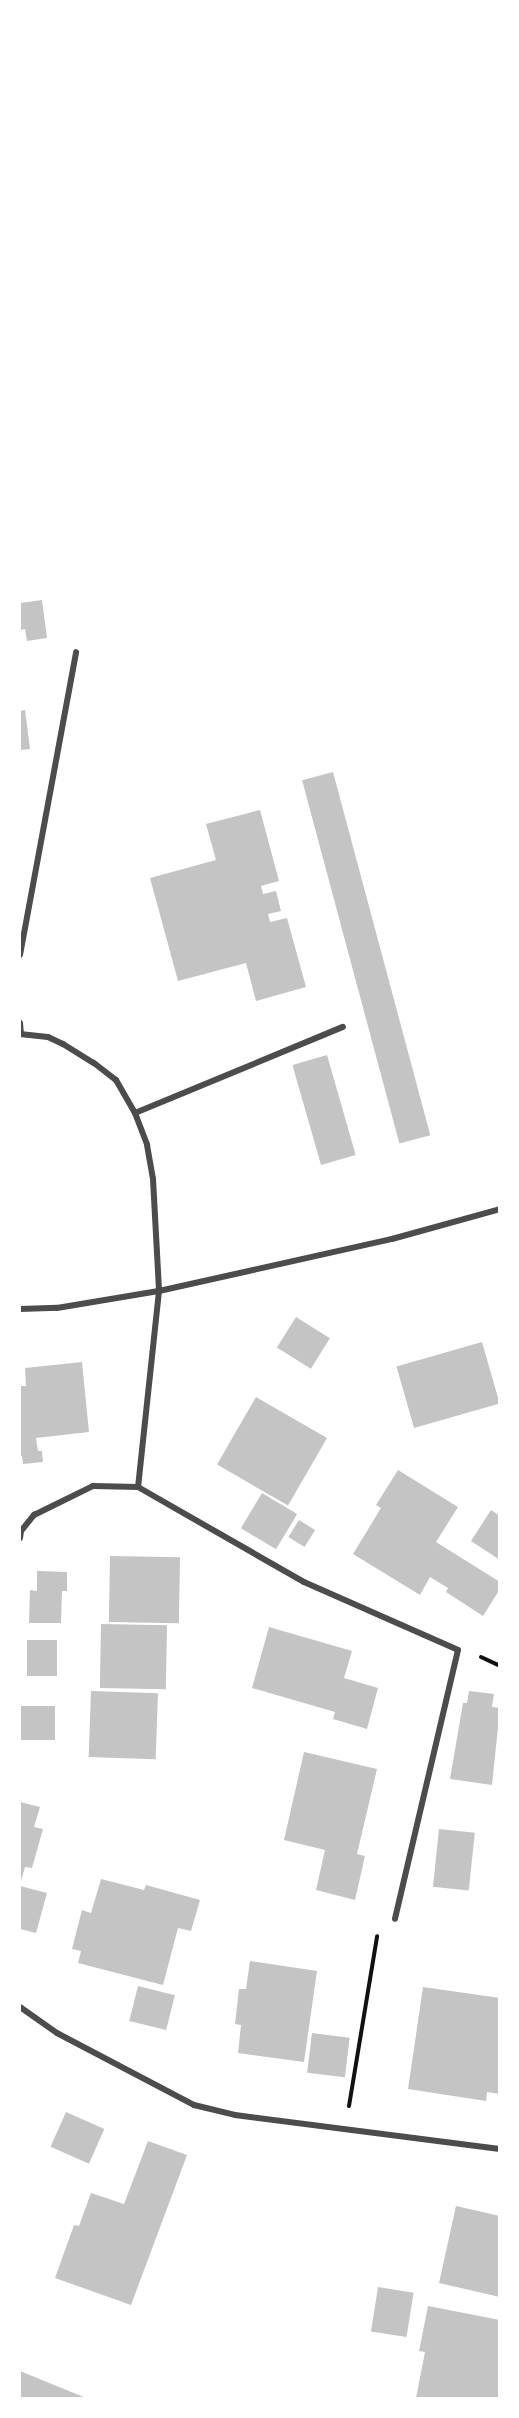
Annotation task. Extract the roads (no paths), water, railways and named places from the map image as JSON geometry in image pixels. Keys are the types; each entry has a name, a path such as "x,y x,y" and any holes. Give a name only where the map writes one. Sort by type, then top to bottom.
{"street":[{"path":"20,955 76,652"},
{"path":"20,1023 20,1034 48,1037 94,1063 116,1080 135,1113 147,1145 153,1179 159,1291 138,1486"},
{"path":"135,1113 343,1027"},
{"path":"20,1309 57,1308 159,1291 392,1239 500,1209"},
{"path":"20,1538 21,1531 34,1515 93,1486 138,1486 304,1582 458,1650 395,1919"},
{"path":"20,2007 67,2038 194,2105 234,2115 500,2148"}]}
